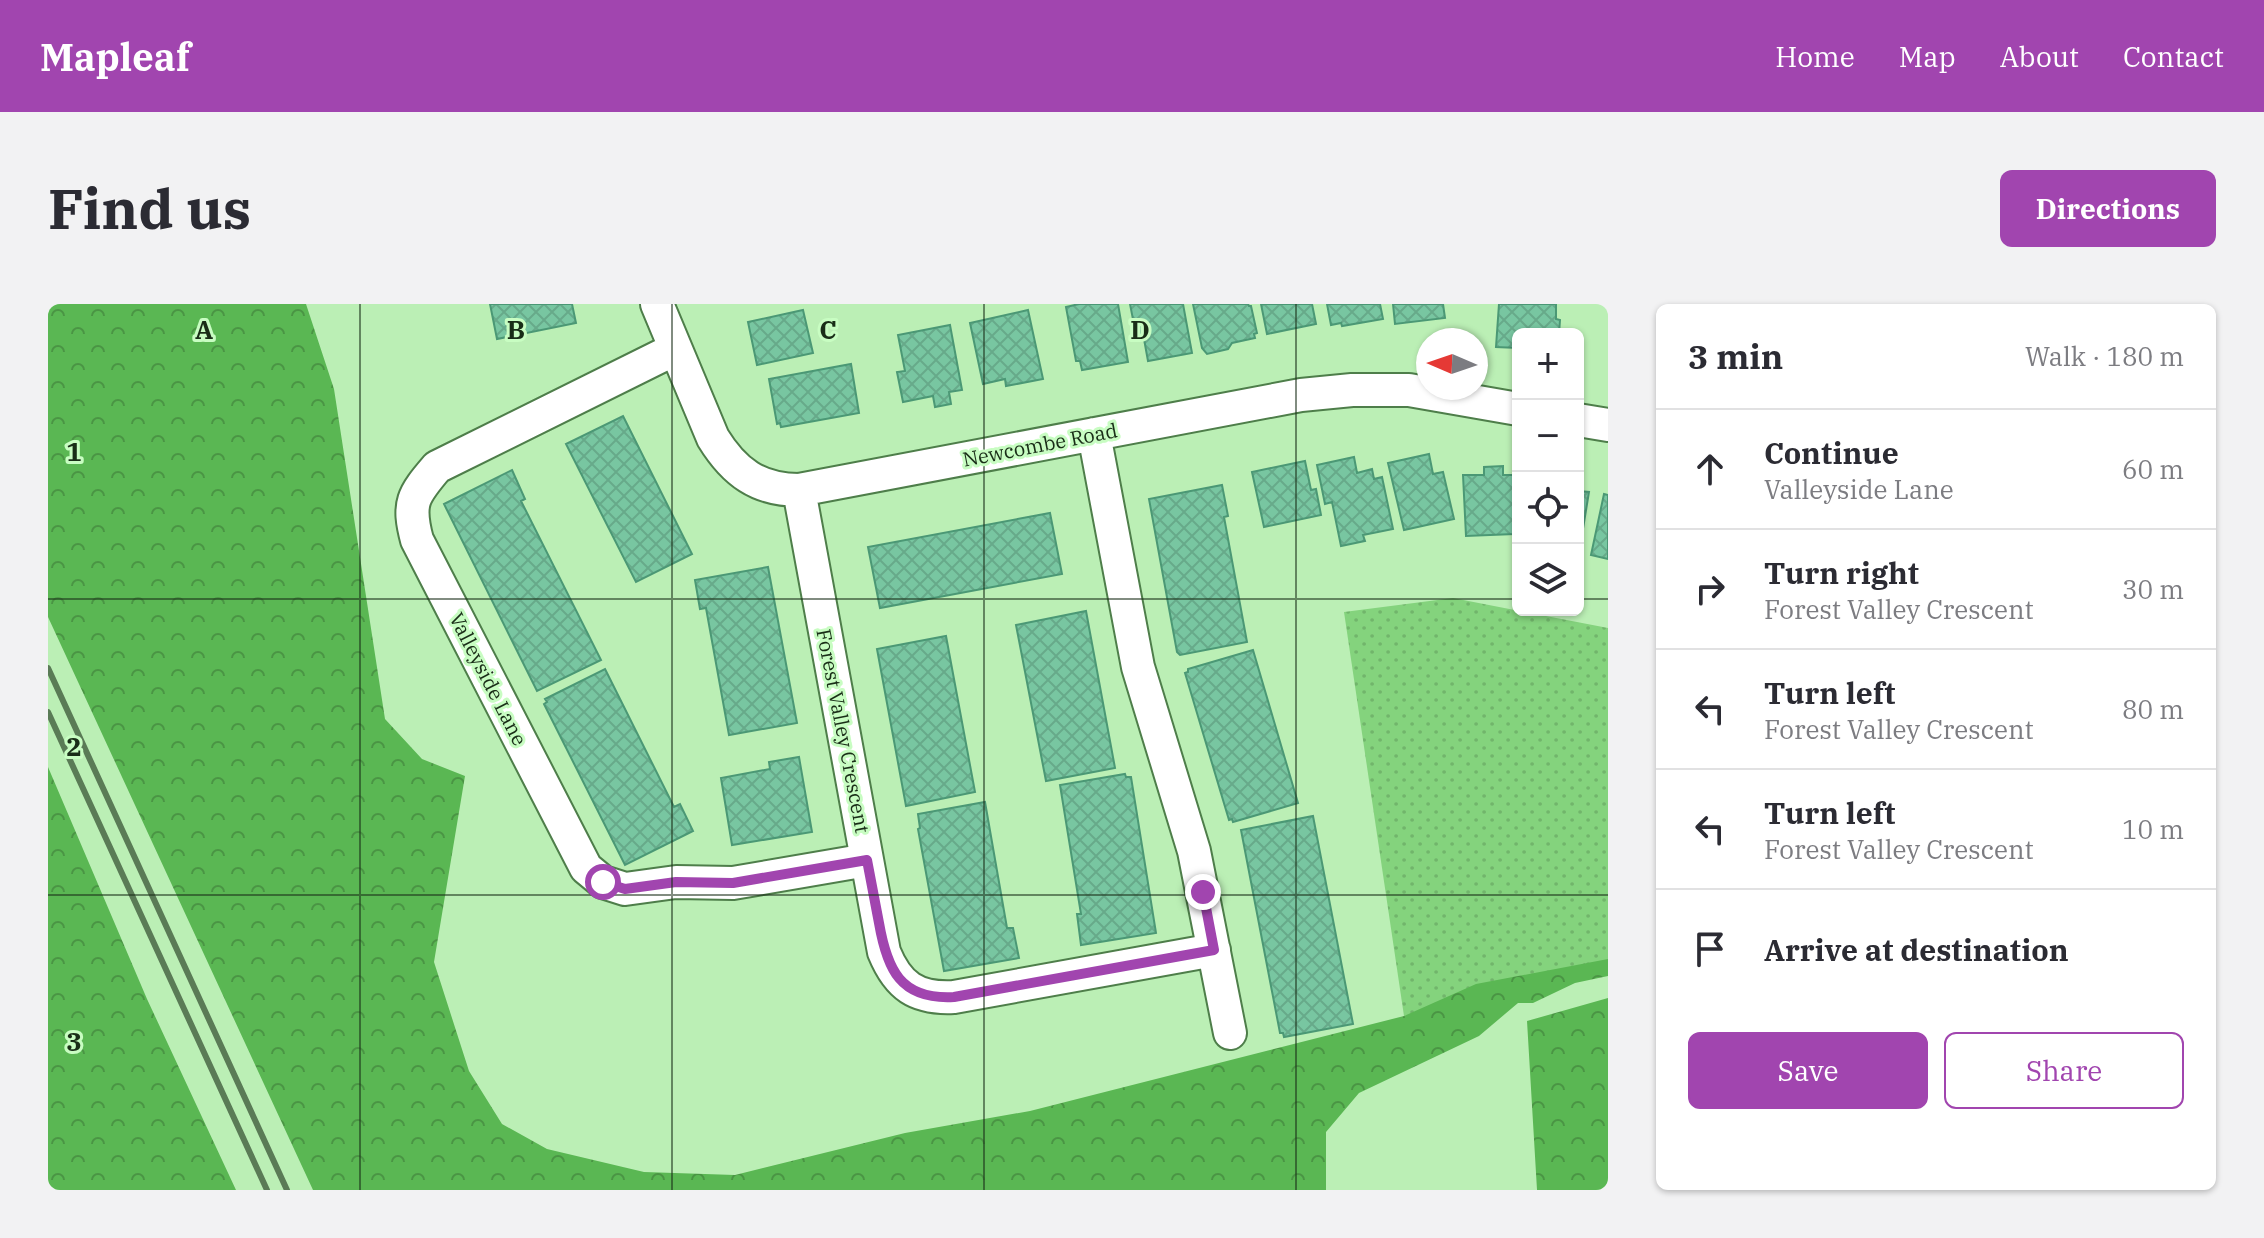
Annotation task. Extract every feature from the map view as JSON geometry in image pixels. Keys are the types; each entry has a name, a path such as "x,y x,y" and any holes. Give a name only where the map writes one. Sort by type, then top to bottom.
{"street":[{"name":"Newcombe Road","path":"660,309 713,438 726,458 751,479 772,487 799,490 1301,395 1352,390 1409,390 1512,408"},
{"name":"Valleyside Lane","path":"675,349 437,467 417,490 412,504 417,540 586,868 603,882 625,889 676,882 733,883 867,860"},
{"path":"1094,434 1138,667 1194,851 1230,1033"},
{"name":"Forest Valley Crescent","path":"799,490 884,952 892,971 904,985 919,994 936,998 954,997 1214,950"}],"green space":[{"path":"48,304 306,304 334,389 385,719 422,759 465,776 434,962 469,1071 502,1124 547,1149 644,1172 735,1175 905,1133 1030,1111 1404,1016 1476,984 1608,959 1608,976 1575,983 1533,1003 1518,1003 1479,1036 1359,1093 1326,1132 1326,1190 313,1190 48,617"},
{"path":"1453,598 1512,609 1512,616 1546,616 1608,628 1608,964 1404,1016 1344,612"},
{"path":"48,767 147,999 236,1190 48,1190"},
{"path":"1608,998 1608,1190 1537,1190 1527,1021"}],"building":[{"path":"490,304 572,304 576,323 497,339"},
{"path":"1118,304 1128,362 1082,370 1080,361 1076,361 1066,307"},
{"path":"1130,304 1183,304 1192,353 1148,361 1144,339 1137,340"},
{"path":"1193,304 1248,304 1257,333 1254,334 1255,338 1232,343 1228,349 1207,354 1202,348"},
{"path":"1261,304 1312,304 1316,324 1267,334"},
{"path":"1327,304 1380,304 1383,319 1331,325"},
{"path":"1393,304 1443,304 1445,318 1395,324"},
{"path":"1499,304 1556,304 1559,328 1512,328 1512,348 1496,347"},
{"path":"803,310 813,353 757,365 748,322"},
{"path":"1028,310 1043,379 1006,386 1005,379 983,384 970,323"},
{"path":"950,325 962,390 949,392 951,404 935,407 933,396 903,402 897,372 905,371 898,335"},
{"path":"851,364 859,413 781,427 780,423 777,424 769,379"},
{"path":"623,416 692,554 636,582 566,444"},
{"path":"1429,454 1433,474 1443,472 1454,519 1404,530 1388,463"},
{"path":"1354,457 1357,473 1372,469 1374,479 1382,477 1393,529 1363,535 1365,541 1341,546 1332,502 1325,504 1317,465"},
{"path":"1305,461 1311,490 1316,489 1321,515 1264,527 1252,472"},
{"path":"1503,466 1503,475 1512,475 1512,534 1466,536 1463,475 1484,475 1484,467"},
{"path":"512,470 525,499 521,501 601,660 537,691 444,504"},
{"path":"1222,485 1228,516 1224,517 1247,642 1180,655 1149,499"},
{"path":"1584,492 1589,492 1584,522"},
{"path":"1604,494 1608,495 1608,559 1591,555"},
{"path":"1050,513 1062,574 880,608 868,547"},
{"path":"768,567 797,723 729,735 706,608 700,609 695,580"},
{"path":"1086,611 1115,768 1046,781 1016,625"},
{"path":"946,636 975,792 906,806 877,649"},
{"path":"1253,650 1298,803 1233,822 1229,820 1185,673 1188,669"},
{"path":"605,669 674,807 680,804 693,831 625,865 544,704 547,702 545,699"},
{"path":"799,757 812,832 732,845 721,778 770,769 769,762"},
{"path":"1125,774 1131,777 1156,933 1081,945 1077,914 1081,914 1060,785"},
{"path":"985,802 1007,928 1013,928 1019,958 944,971 918,829 918,814"},
{"path":"1313,816 1353,1024 1284,1037 1280,1033 1241,830"}],"railway":[{"path":"48,668 287,1190"},
{"path":"48,712 267,1190"}],"route":[{"path":"603,882 625,889 676,882 733,883 867,860 884,952 892,971 904,985 919,994 936,998 1214,950 1203,892"}]}
